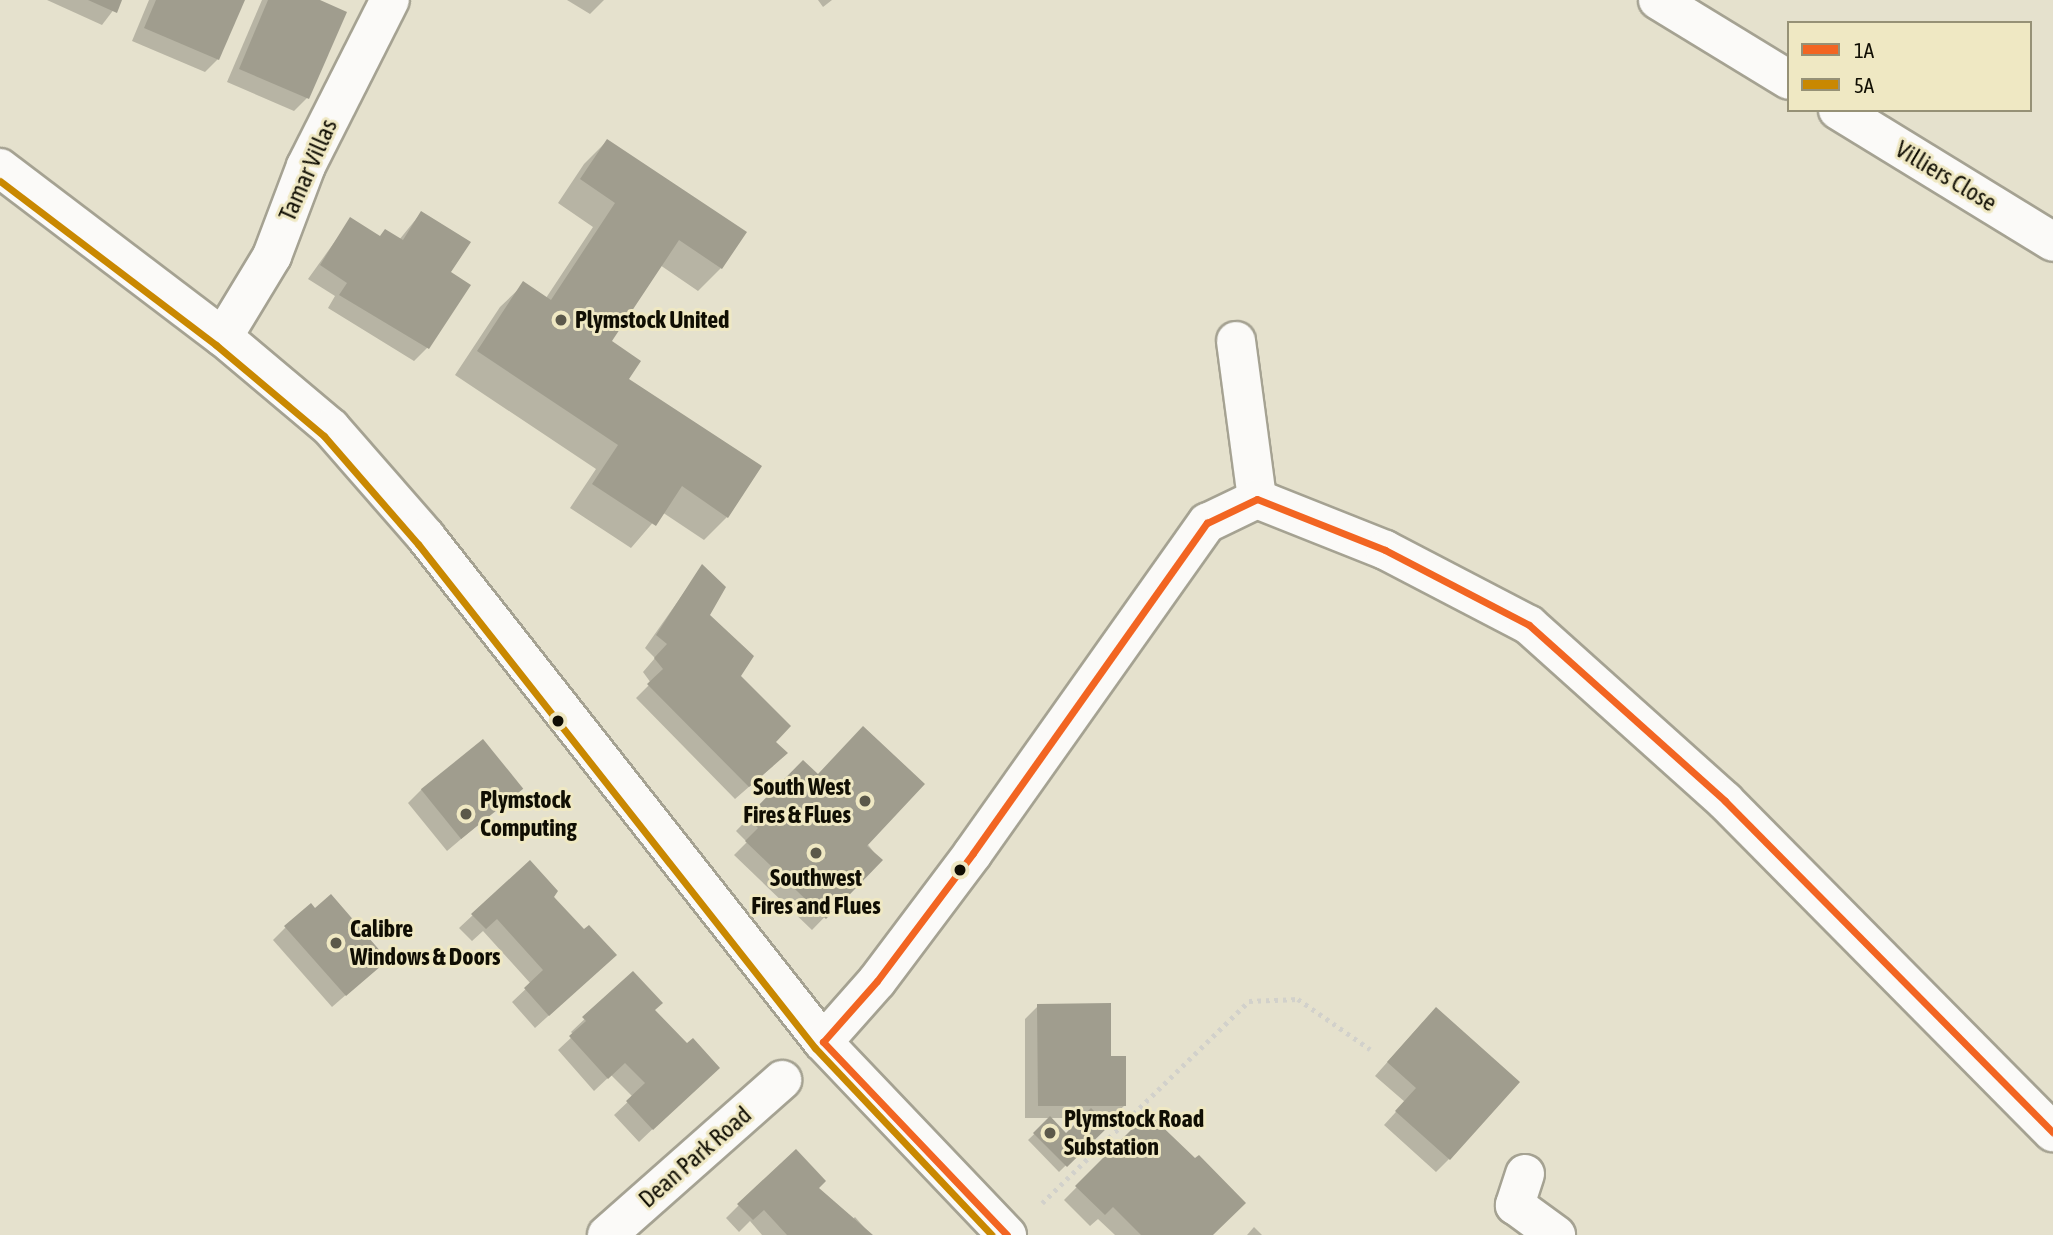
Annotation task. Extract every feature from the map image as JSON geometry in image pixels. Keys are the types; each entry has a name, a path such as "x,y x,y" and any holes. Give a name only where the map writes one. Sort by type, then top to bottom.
{"street":[{"name":"Tamar Villas","path":"223,337 272,256 306,166 390,0"},
{"path":"1658,0 1787,79"},
{"name":"Villiers Close","path":"1841,112 2053,242"},
{"path":"0,168 223,337 331,428 426,537 823,1042 1007,1235"},
{"path":"1236,341 1257,499"},
{"path":"823,1042 877,981 973,853 1207,523 1257,499 1385,550 1529,625 1725,801 2053,1132"},
{"name":"Dean Park Road","path":"607,1235 782,1080"},
{"path":"1525,1174 1515,1205 1556,1235"}],"path":[{"path":"1039,1206 1249,1002 1298,999 1370,1049"}],"building":[{"path":"88,0 122,0 117,13"},
{"path":"156,0 245,0 219,60 144,28"},
{"path":"268,0 320,0 347,12 309,99 239,69"},
{"name":"Plymstock United","path":"607,139 747,232 722,269 679,240 612,341 641,361 629,379 762,466 728,518 682,486 656,526 592,484 618,445 477,351 523,281 551,300 615,203 580,179"},
{"path":"421,211 471,242 451,272 471,285 429,349 339,295 347,283 320,265 350,217 380,236 385,229 403,240"},
{"path":"702,564 726,587 710,615 754,656 741,676 791,726 776,742 788,753 749,787 647,684 663,669 654,658 667,644 656,635"},
{"path":"863,726 925,784 867,846 883,860 826,919 745,841 758,828 747,817 803,760 818,774"},
{"name":"Plymstock Computing","path":"483,739 523,789 461,839 421,789"},
{"path":"530,860 558,891 554,897 584,929 589,925 617,955 549,1016 524,988 543,970 497,919 486,929 471,914"},
{"name":"Calibre Windows & Doors","path":"331,894 388,960 346,996 284,926 311,903 315,908"},
{"path":"633,971 663,1003 655,1010 687,1043 693,1038 720,1068 653,1130 626,1101 645,1083 625,1063 608,1079 569,1036 586,1021 582,1017"},
{"path":"1111,1003 1111,1056 1126,1056 1126,1106 1038,1106 1037,1004"},
{"path":"1436,1007 1520,1082 1450,1160 1395,1111 1416,1088 1387,1062"},
{"path":"1091,1108 1109,1126 1067,1167 1033,1133 1050,1116 1066,1133"},
{"path":"1148,1113 1195,1158 1199,1155 1246,1203 1213,1235 1141,1235 1113,1207 1105,1215 1075,1186"},
{"path":"796,1149 826,1181 819,1188 873,1235 787,1235 764,1210 753,1220 737,1204"}],"transit line":[{"name":"5A","path":"0,181 216,345 324,436 418,544 815,1048 992,1235"},
{"name":"1A","path":"1007,1235 823,1042 877,981 973,853 1207,523 1257,499 1385,550 1529,625 1725,801 2053,1132"}],"place":[{"name":"Plymstock United","path":"561,320"},
{"name":"South West Fires & Flues","path":"865,801"},
{"name":"Plymstock Computing","path":"466,814"},
{"name":"Southwest Fires and Flues","path":"816,853"},
{"name":"Calibre Windows & Doors","path":"336,943"},
{"name":"Plymstock Road Substation","path":"1050,1133"}]}
